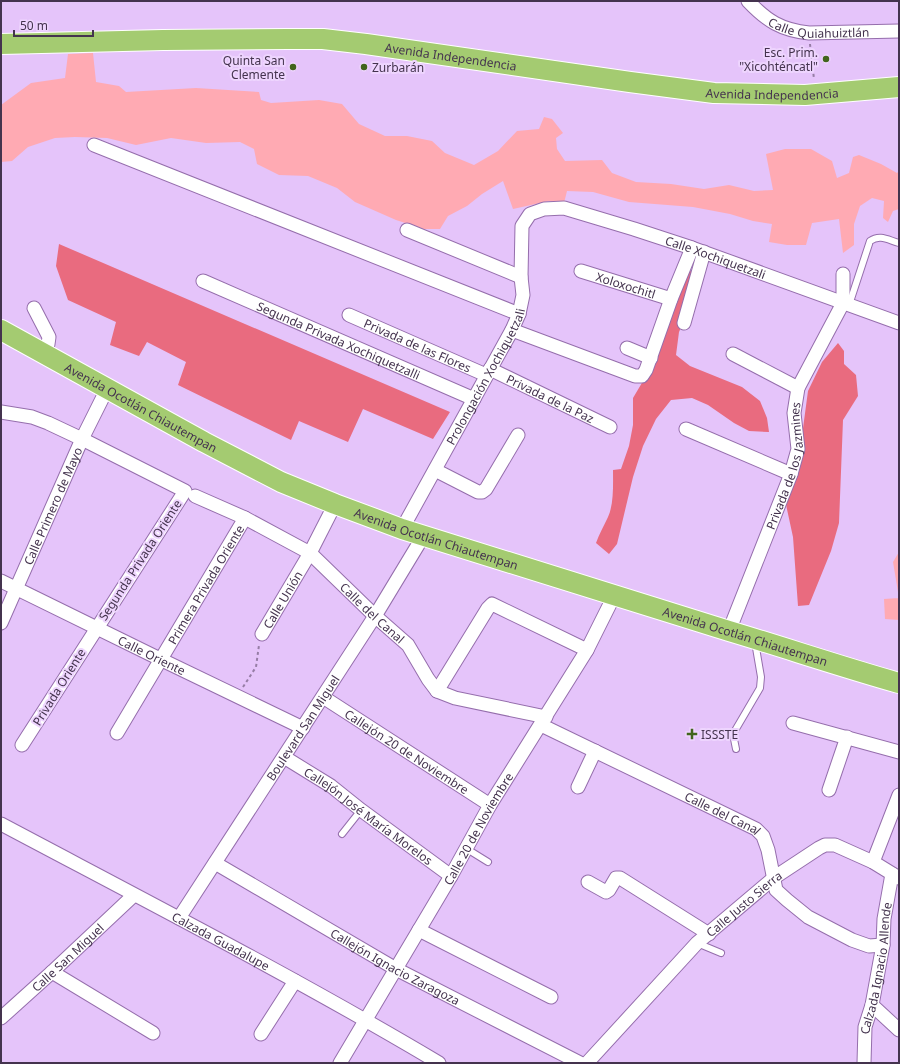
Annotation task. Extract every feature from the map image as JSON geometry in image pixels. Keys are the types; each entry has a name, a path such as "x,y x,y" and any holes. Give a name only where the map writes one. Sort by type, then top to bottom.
{"main road":[{"name":"Avenida Independencia","path":"1,34 270,29 310,30 365,34 451,44 631,74 713,83 814,85 899,80"},
{"name":"Avenida Independencia","path":"1,44 163,40 322,39 714,93 805,95 899,87"},
{"name":"Avenida Ocotlán Chiautempan","path":"1,330 204,442 281,482 335,504 402,529 615,594 862,673 899,683"}],"street":[{"name":"Calle Quiahuiztlán","path":"748,1 772,23 794,31 809,33 899,31"},
{"path":"94,145 519,314"},
{"name":"Calle Xochiquetzali","path":"530,214 544,209 564,208 698,250 899,323"},
{"name":"Prolongación Xochiquetzali","path":"402,529 512,330 519,314 523,295 521,277 522,226 530,214"},
{"path":"407,230 521,277"},
{"path":"512,330 635,376 642,376 651,358 671,299 698,250"},
{"path":"684,323 698,250"},
{"name":"Xoloxochitl","path":"581,271 671,299"},
{"path":"843,274 846,304"},
{"name":"Segunda Privada Xochiquetzalli","path":"203,281 474,399"},
{"name":"Privada de los Jazmines","path":"729,631 791,474 798,449 794,413 798,388 846,304"},
{"path":"34,308 49,337 44,354"},
{"name":"Privada de las Flores","path":"349,314 488,372"},
{"path":"627,348 651,358"},
{"path":"733,354 798,388"},
{"name":"Privada de la Paz","path":"488,372 610,427"},
{"name":"Calle Primero de Mayo","path":"1,623 82,439 107,389"},
{"name":"Calle del Canal","path":"1,412 32,417 82,439 190,493 245,518 310,553 375,616 408,645 428,679 437,691 455,698 543,721 595,751 756,829 763,836 776,890 808,917 852,940 869,946 883,945"},
{"path":"686,429 791,474"},
{"path":"435,470 478,492 482,492 486,489 518,435"},
{"name":"Segunda Privada Oriente","path":"96,628 190,493"},
{"name":"Calle Unión","path":"262,634 310,553 335,504"},
{"name":"Primera Privada Oriente","path":"117,733 162,660 245,518"},
{"name":"Boulevard San Miguel","path":"179,918 375,616 424,535"},
{"name":"Calle Oriente","path":"1,581 303,728"},
{"name":"Calle 20 de Noviembre","path":"340,1063 467,849 490,805 587,650 615,594"},
{"path":"437,691 488,608 492,604 587,650"},
{"name":"Privada Oriente","path":"22,745 96,628"},
{"name":"Callejón 20 de Noviembre","path":"323,697 490,805"},
{"path":"793,723 899,752"},
{"path":"829,790 847,737"},
{"path":"578,787 595,751"},
{"name":"Callejón José María Morelos","path":"284,757 331,786 451,876"},
{"path":"873,862 899,795"},
{"name":"Calzada Guadalupe","path":"1,824 296,981 439,1063"},
{"name":"Calle Justo Sierra","path":"588,1063 697,943 774,877 825,846 834,845 873,862 896,876"},
{"name":"Callejón Ignacio Zaragoza","path":"215,863 396,969 580,1063"},
{"name":"Calzada Ignacio Allende","path":"864,1063 865,1027 872,1005 883,945 884,919 896,876"},
{"path":"588,882 606,892 609,890 616,878 620,878 709,934"},
{"name":"Calle San Miguel","path":"1,1018 134,895"},
{"path":"419,930 551,997"},
{"path":"52,972 153,1033"},
{"path":"261,1034 296,981"},
{"path":"872,1005 899,1030"}],"lane":[{"path":"846,304 870,241 875,237 899,243"},
{"path":"736,749 733,734 760,688 761,677 754,638"},
{"path":"342,834 361,810"},
{"path":"467,849 488,862"},
{"path":"697,943 721,953"}],"path":[{"path":"809,33 814,85"},
{"name":"Calle Unión","path":"237,696 256,667 258,647 262,634"}],"shaded area":[{"path":"93,53 96,82 119,86 126,92 196,88 259,92 261,100 271,103 319,100 342,104 359,124 385,136 407,136 432,141 445,153 474,165 498,151 517,131 539,129 544,117 552,119 563,133 556,138 557,149 565,161 602,160 612,173 636,182 671,184 704,189 729,185 754,191 773,190 766,154 785,149 811,149 832,161 837,178 849,173 853,157 859,155 881,164 897,173 899,171 899,209 893,211 888,222 883,218 884,201 872,198 860,206 854,224 854,245 843,253 839,219 812,223 806,245 787,245 769,242 772,224 693,207 629,202 593,192 567,191 564,203 549,201 513,209 503,181 482,194 467,206 448,216 440,229 424,229 396,220 355,202 337,188 308,176 279,175 257,164 254,149 240,142 206,143 171,138 136,145 107,138 55,138 28,147 12,161 1,162 1,105 31,83 65,78 68,54"},
{"path":"59,244 450,412 433,439 363,409 348,442 299,421 291,440 178,385 186,362 147,342 139,356 110,345 116,322 68,300 56,266"},
{"path":"689,270 696,275 697,292 679,332 676,355 690,366 742,387 760,401 767,418 769,432 749,431 734,423 708,405 692,398 671,400 656,419 643,446 633,477 617,544 609,554 596,543 610,512 613,494 613,470 621,469 629,446 633,425 633,398 649,371"},
{"path":"838,343 844,351 844,364 856,375 858,396 843,420 839,523 831,551 809,605 798,606 793,537 785,500 799,458 808,391 822,362"},
{"path":"899,552 899,598 893,562"},
{"path":"899,598 899,620 885,619 884,599"}],"place":[{"name":"Esc. Prim. \"Xicohténcatl\"","path":"826,59"},
{"name":"Quinta San Clemente","path":"293,67"},
{"name":"Zurbarán","path":"364,67"},
{"name":"ISSSTE","path":"692,734"}]}
